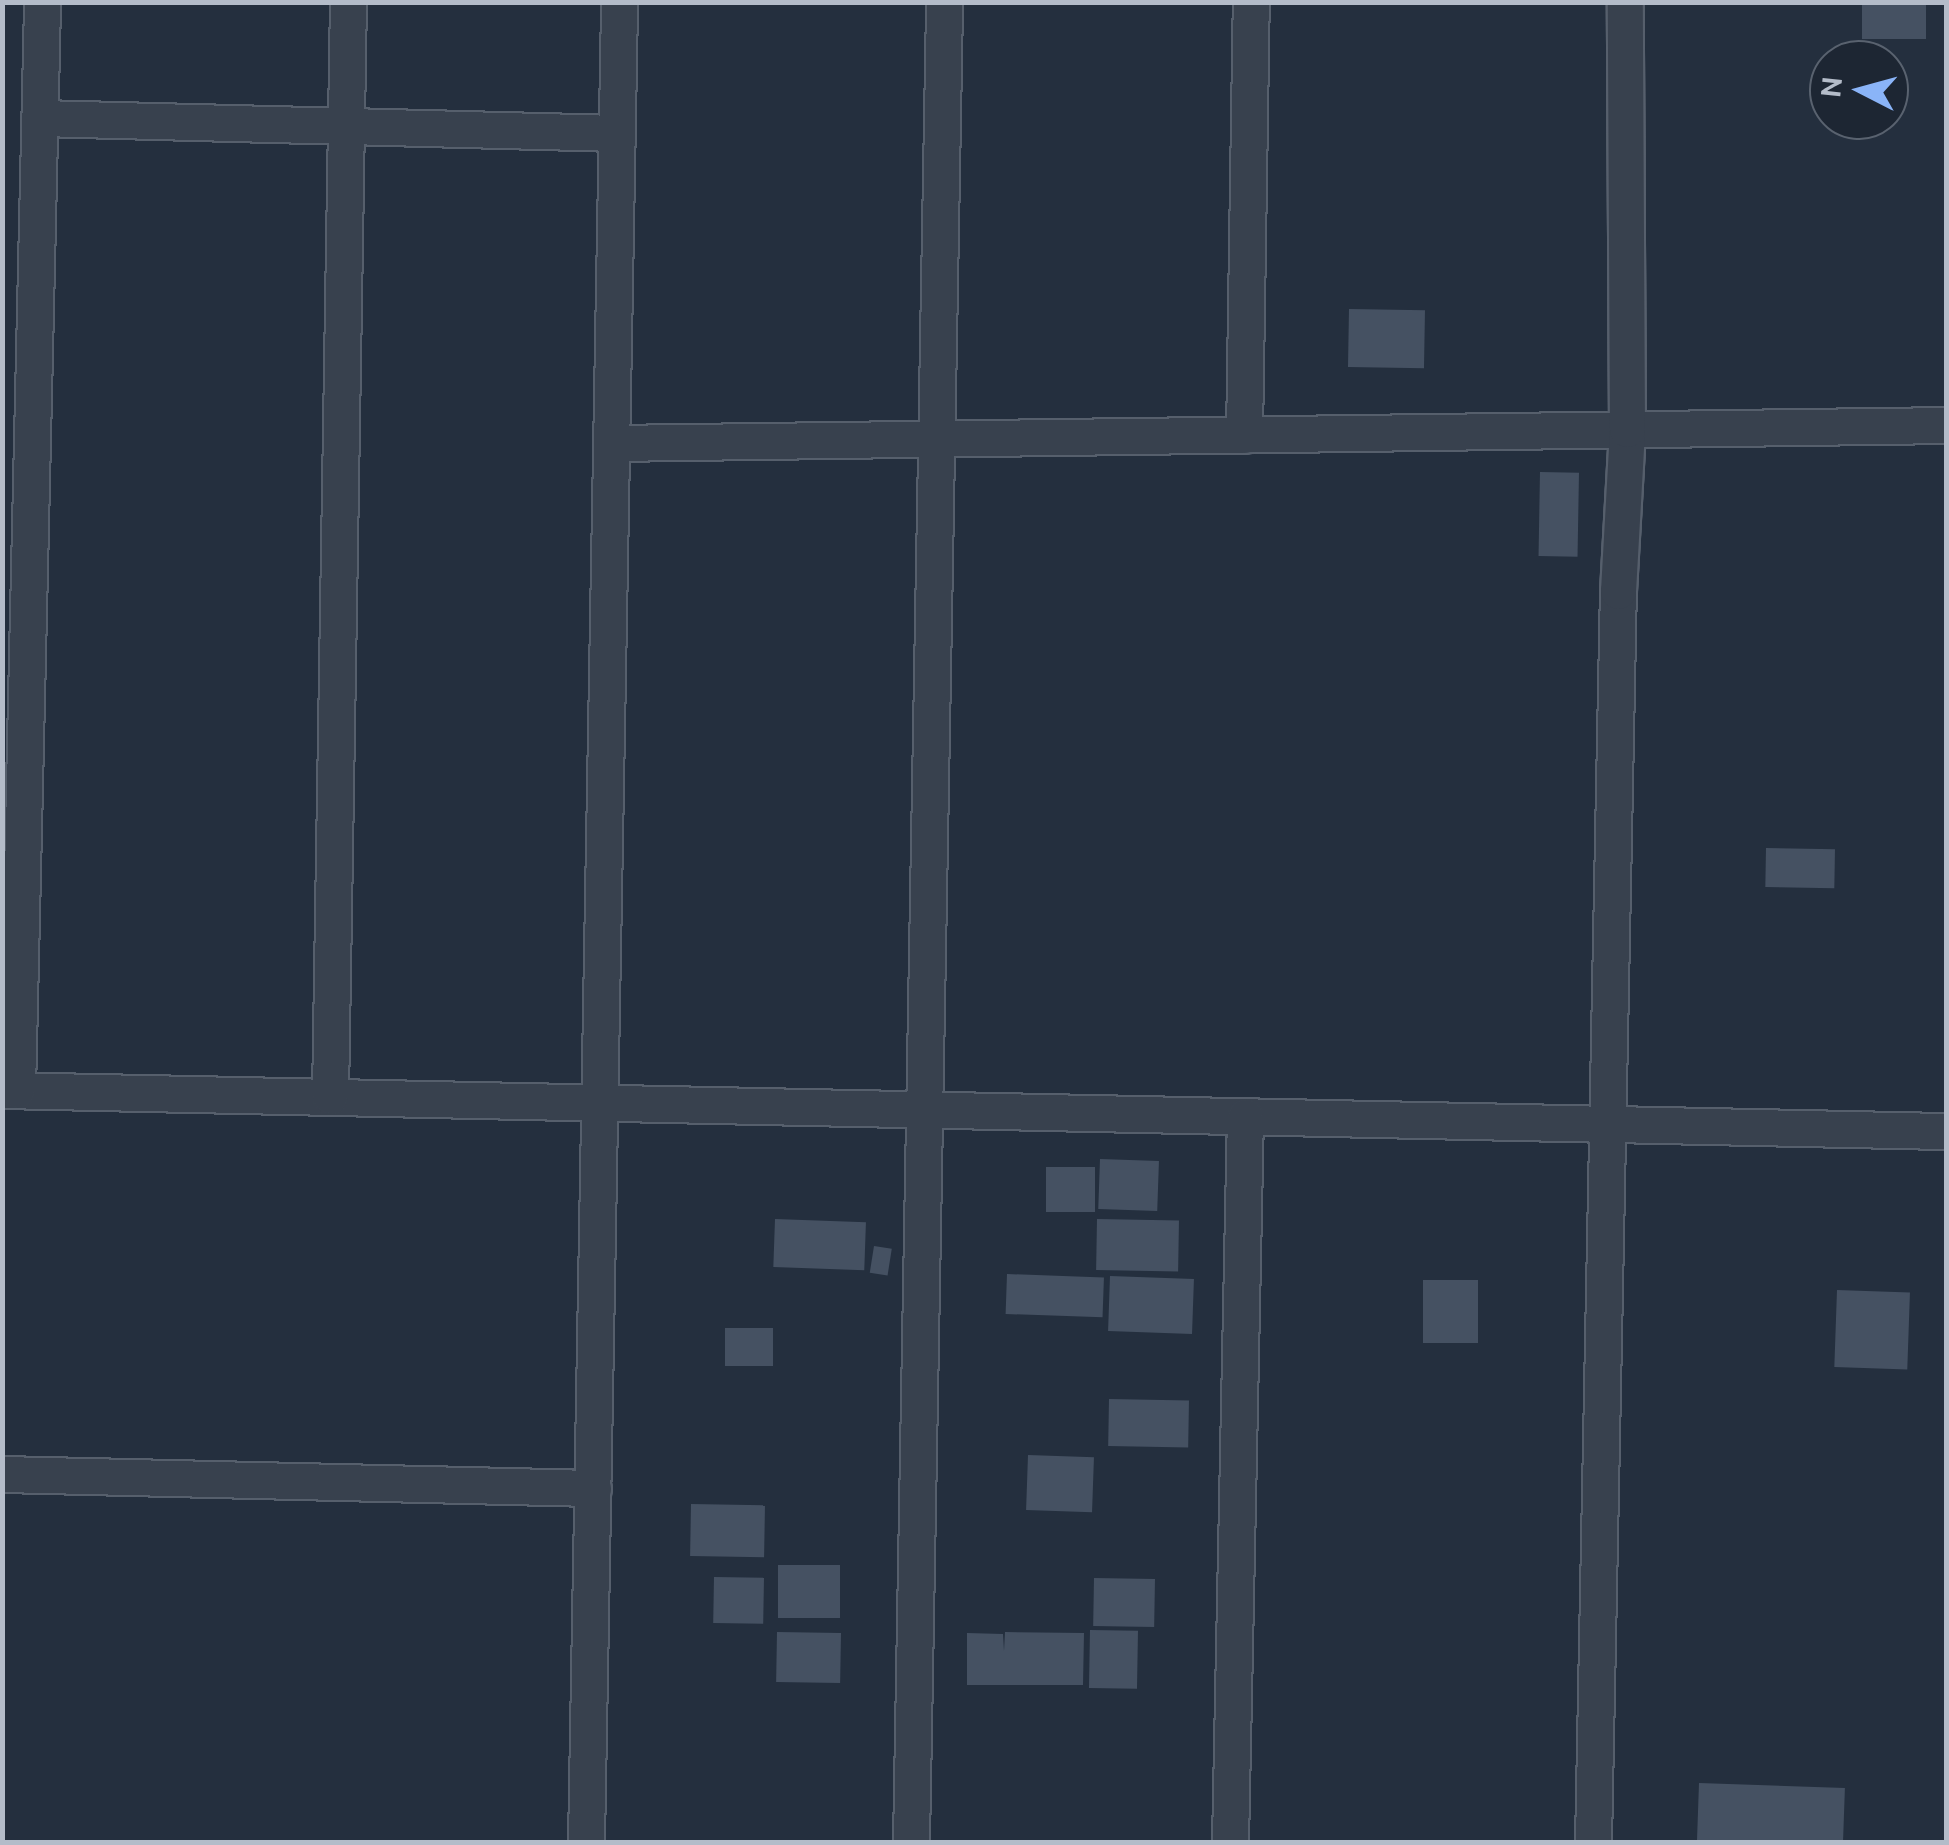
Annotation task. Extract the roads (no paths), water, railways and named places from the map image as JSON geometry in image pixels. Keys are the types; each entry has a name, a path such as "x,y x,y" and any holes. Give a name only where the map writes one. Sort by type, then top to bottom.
{"street":[{"path":"42,2 10,1090 1946,1131"},
{"path":"330,1096 348,2"},
{"path":"586,1842 619,2"},
{"path":"911,1842 944,2"},
{"path":"1244,435 1251,2"},
{"path":"1593,1842 1596,1519 1610,1124 1618,591 1626,429 1625,2"},
{"path":"40,118 617,133"},
{"path":"611,444 1946,426"},
{"path":"1230,1842 1245,1116"},
{"path":"2,1474 593,1488"}]}
